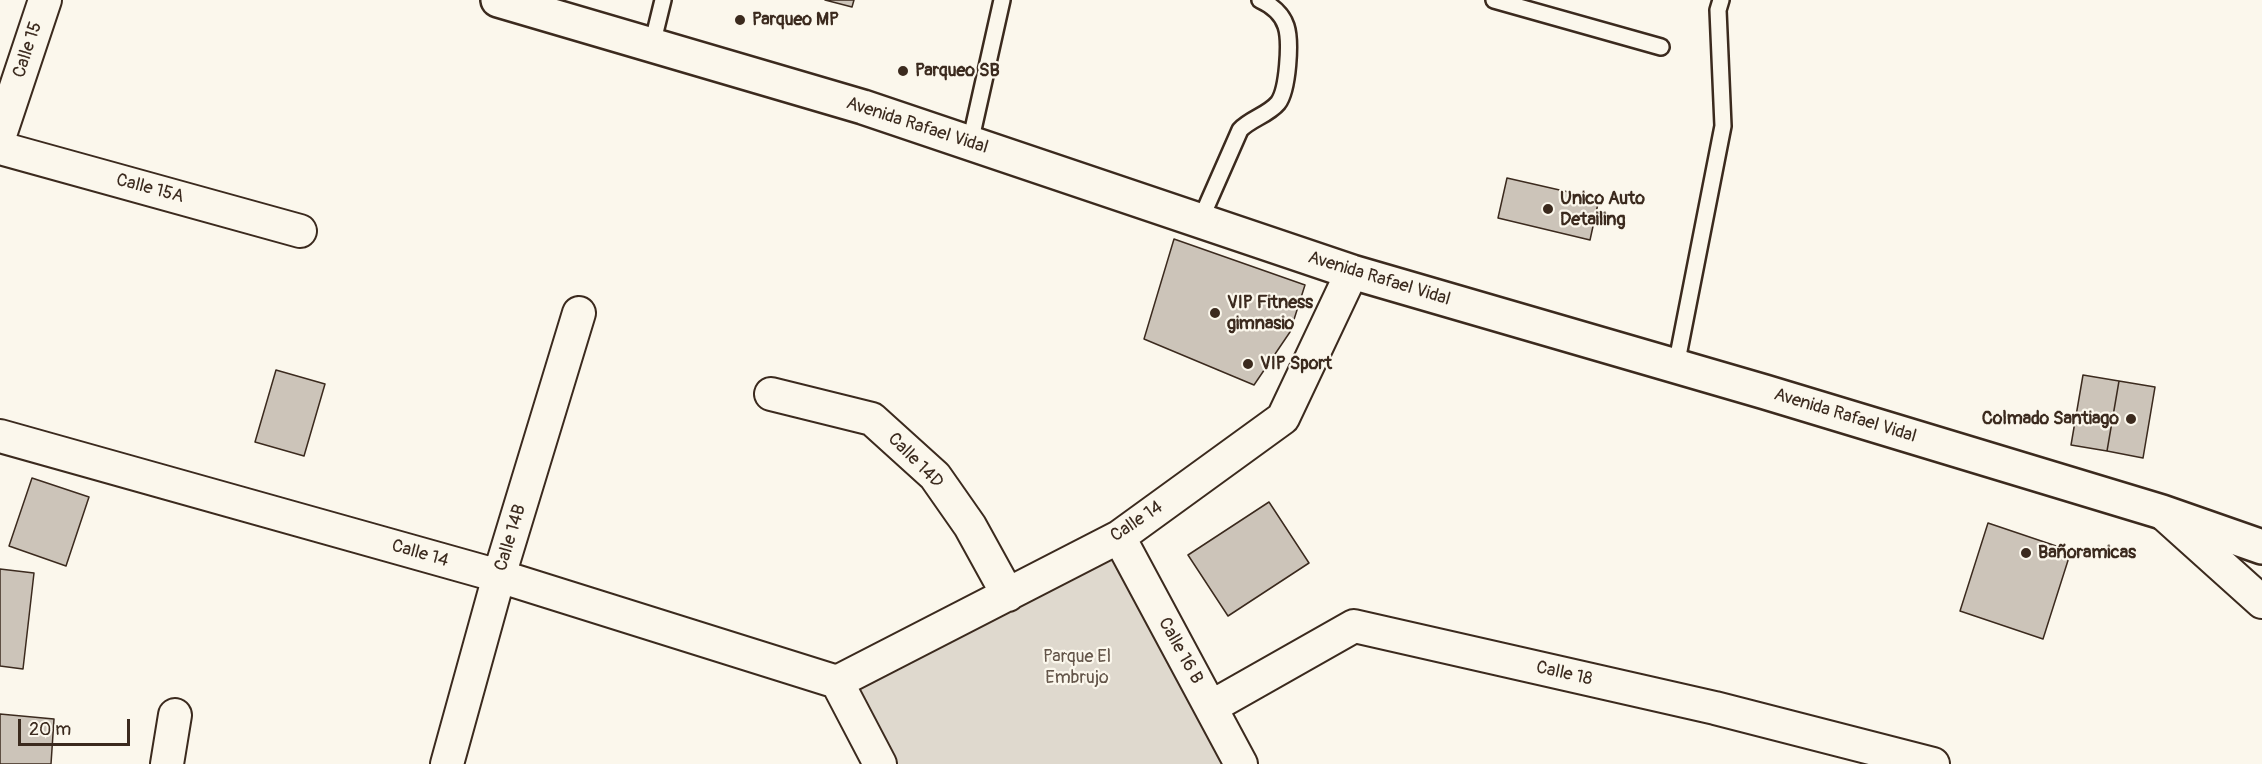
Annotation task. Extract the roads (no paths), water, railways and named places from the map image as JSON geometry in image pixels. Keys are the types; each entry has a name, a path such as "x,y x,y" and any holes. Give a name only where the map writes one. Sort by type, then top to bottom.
{"main road":[{"name":"Avenida Rafael Vidal","path":"498,0 863,107 1352,272 1676,366 2162,512 2262,547"}],"street":[{"name":"Calle 15","path":"0,135 45,0"},
{"name":"Calle 15A","path":"0,148 300,231"},
{"name":"Calle 14","path":"0,436 499,576 837,682 1119,537 1283,418 1352,272"},
{"name":"Calle 14B","path":"447,764 499,576 579,313"},
{"name":"Calle 14D","path":"771,394 872,419 935,476 970,526 1008,595"},
{"path":"2162,512 2262,602"},
{"name":"Calle 16 B","path":"1119,537 1162,621 1241,764"},
{"name":"Calle 18","path":"1211,707 1354,626 1715,708 1933,764"},
{"path":"837,682 880,764"},
{"path":"167,764 175,715"}],"lane":[{"path":"652,45 663,0"},
{"path":"970,143 1002,0"},
{"path":"1200,221 1240,130 1276,105 1284,92 1288,63 1286,26 1273,6 1260,0"},
{"path":"1494,0 1511,2 1661,47"},
{"path":"1676,366 1723,126 1718,10 1721,0"}],"place":[{"name":"Parqueo MP","path":"740,20"},
{"name":"Parqueo SB","path":"903,71"},
{"name":"Unico Auto Detailing","path":"1548,209"},
{"name":"VIP Fitness gimnasio","path":"1215,313"},
{"name":"VIP Sport","path":"1248,364"},
{"name":"Colmado Santiago","path":"2131,419"},
{"name":"Bañoramicas","path":"2026,553"}],"park label":[{"name":"Parque El Embrujo","path":"1077,667"}]}
